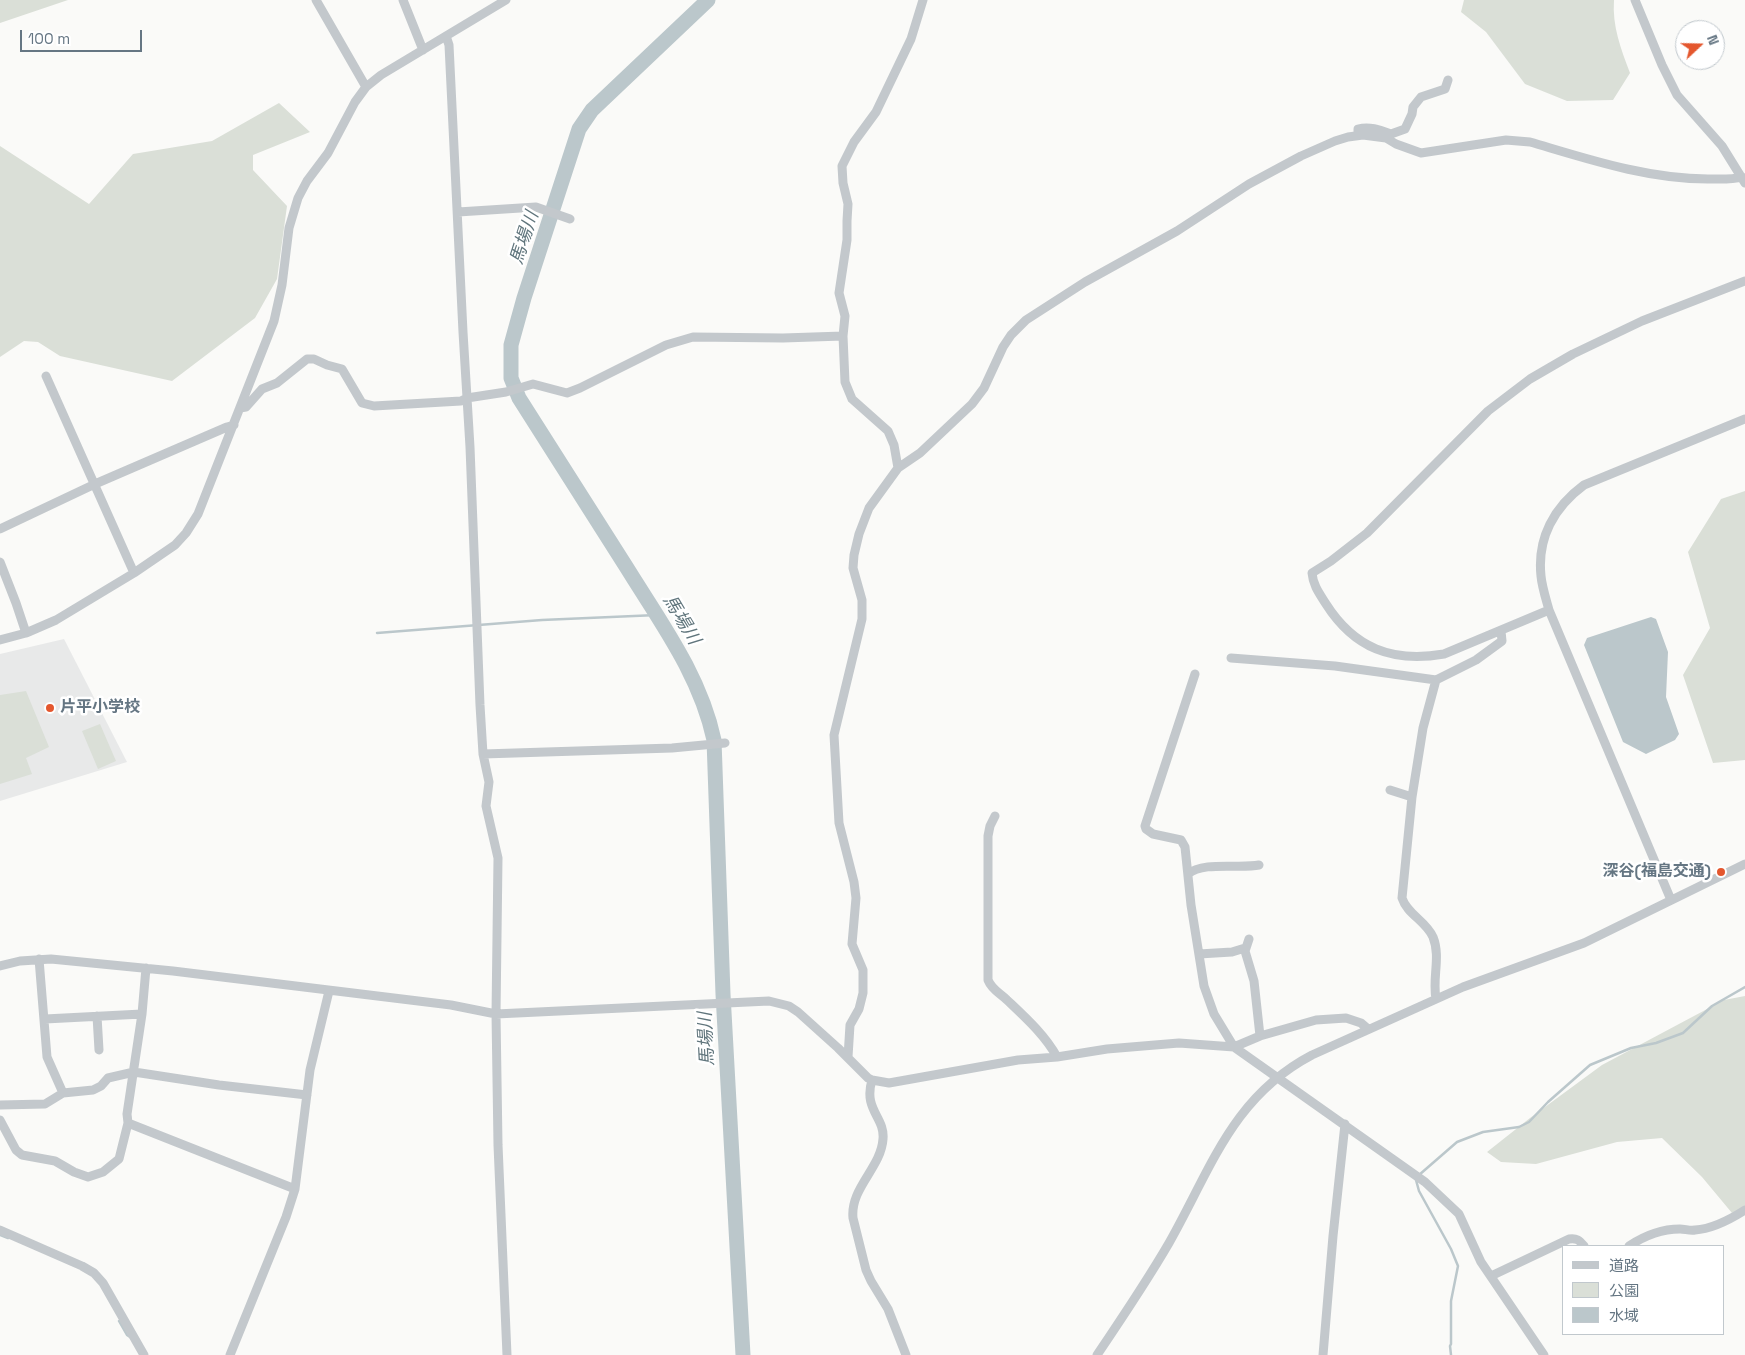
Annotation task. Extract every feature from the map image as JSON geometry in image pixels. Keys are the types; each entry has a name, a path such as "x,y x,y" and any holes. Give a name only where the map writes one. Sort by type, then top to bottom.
{"street":[{"path":"316,0 366,87"},
{"path":"403,0 423,50"},
{"path":"0,640 26,633 56,620 134,573 175,545 186,533 198,514 274,321 279,303 289,228 298,198 307,181 328,153 355,102 366,87 381,75 506,0"},
{"path":"898,468 894,445 888,431 852,399 844,374 843,336 845,316 839,298 839,286 847,240 848,204 843,182 842,166 854,142 876,112 910,39 923,0"},
{"path":"1635,0 1662,65 1677,95 1722,146 1744,180"},
{"path":"446,36 449,45 458,212 480,705 484,754 489,782 486,797 487,816 498,858 496,1014 498,1145 507,1355"},
{"path":"1358,135 1358,129 1364,128 1378,129 1391,134 1405,129 1416,102 1425,96 1445,89 1448,80"},
{"path":"848,1057 850,1025 859,1009 863,993 863,970 861,963 854,953 852,944 856,898 854,882 839,823 834,735 862,619 862,600 853,568 859,534 869,508 898,468 920,453 972,404 984,388 1003,347 1011,335 1026,320 1093,277 1177,231 1269,173 1335,141 1358,135 1386,138 1396,144 1421,153 1506,140 1530,142 1644,172 1686,179 1744,180"},
{"path":"458,212 536,207 570,219"},
{"path":"1549,610 1444,654 1428,657 1400,656 1376,650 1355,638 1336,620 1312,583 1312,573 1367,533 1488,411 1530,379 1573,354 1642,321 1745,281"},
{"path":"240,408 246,407 262,389 277,383 307,359 314,359 327,366 342,370 362,403 369,406 461,401 467,398 540,384 567,393 666,345 692,337 783,338 843,336"},
{"path":"46,376 134,573"},
{"path":"1672,900 1549,610 1540,576 1542,541 1557,511 1570,496 1584,485 1745,419"},
{"path":"0,528 95,484 227,426 234,425"},
{"path":"0,562 26,633"},
{"path":"1231,658 1335,666 1436,680 1476,660 1502,641 1502,631"},
{"path":"1195,674 1145,826 1153,834 1176,838 1184,843 1204,986 1210,1004 1234,1047 1425,1182 1459,1214 1481,1262 1544,1355"},
{"path":"1436,680 1423,728 1412,797 1402,898 1407,908 1421,920 1432,936 1436,950 1437,965 1434,987 1436,999"},
{"path":"484,754 672,748 725,743"},
{"path":"1390,790 1412,797"},
{"path":"995,816 988,836 988,980 992,988 1025,1018 1057,1056"},
{"path":"1097,1355 1158,1263 1230,1128 1256,1097 1276,1078 1306,1058 1463,987 1584,943 1745,864"},
{"path":"1188,874 1204,868 1260,865"},
{"path":"1199,954 1232,952 1247,943 1247,961 1254,982 1260,1036"},
{"path":"0,966 39,959 146,968 451,1005 496,1014 769,1001 789,1006 798,1012 872,1080 897,1082 1018,1060 1107,1049 1179,1043 1234,1047 1260,1036 1307,1021 1338,1017 1361,1023 1368,1030"},
{"path":"39,959 47,1057 63,1093"},
{"path":"0,1120 16,1150 22,1155 55,1161 74,1172 88,1177 103,1172 119,1159 128,1123 146,968"},
{"path":"230,1355 286,1217 295,1189 310,1070 329,991"},
{"path":"45,1019 142,1014"},
{"path":"97,1016 99,1050"},
{"path":"0,1106 45,1104 63,1093 93,1090 101,1086 108,1078 134,1072 219,1085 307,1095"},
{"path":"872,1080 869,1097 882,1131 883,1141 880,1154 854,1201 852,1211 866,1270 888,1309 906,1355"},
{"path":"128,1123 295,1189"},
{"path":"1323,1355 1345,1124"},
{"path":"1630,1245 1642,1237 1663,1231 1705,1228 1745,1210"},
{"path":"0,1230 94,1273 103,1283 144,1355"},
{"path":"1491,1276 1569,1239 1579,1240 1583,1245"}],"shaded area":[{"name":"片平小学校","path":"64,639 127,762 0,801 0,654"}],"green space":[{"path":"0,0 68,0 0,23"},
{"path":"1464,0 1614,0 1614,19 1620,46 1630,73 1613,100 1567,101 1525,84 1486,32 1461,12"},
{"path":"279,103 310,132 253,155 253,170 287,206 277,279 255,318 172,381 60,356 38,342 24,341 0,357 0,146 89,204 133,154 212,141"},
{"path":"1745,491 1745,760 1713,763 1683,675 1710,628 1688,552 1721,499"},
{"path":"26,691 49,747 26,758 32,774 0,784 0,695"},
{"path":"100,724 116,761 98,769 82,731"},
{"path":"1745,996 1745,1208 1732,1213 1702,1177 1662,1138 1617,1142 1536,1164 1501,1162 1487,1152 1602,1065 1724,1000"}],"water":[{"path":"1651,617 1656,619 1668,652 1666,697 1679,734 1675,740 1646,754 1623,742 1584,645 1587,638"}],"waterway":[{"name":"馬場川","path":"708,0 592,110 579,129 524,298 511,345 511,378 519,398 678,650 699,693 708,716 714,740 723,994 743,1355"},
{"path":"377,633 542,620 657,615"},
{"path":"1419,1175 1457,1142 1483,1132 1519,1127 1529,1122 1548,1102 1590,1065 1631,1048 1656,1043 1683,1033 1712,1006 1745,987"},
{"path":"1416,1180 1419,1191 1451,1249 1458,1266 1451,1301 1451,1355"},
{"path":"0,1235 8,1238"},
{"path":"119,1321 130,1337"}],"place":[{"name":"片平小学校","path":"50,708"},
{"name":"深谷(福島交通)","path":"1721,872"}]}
